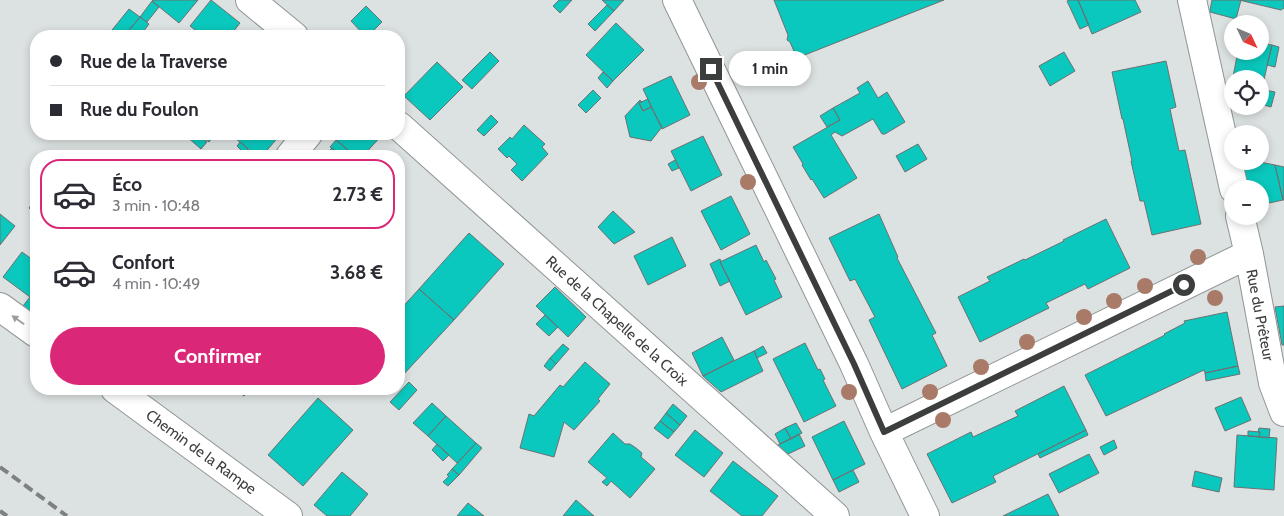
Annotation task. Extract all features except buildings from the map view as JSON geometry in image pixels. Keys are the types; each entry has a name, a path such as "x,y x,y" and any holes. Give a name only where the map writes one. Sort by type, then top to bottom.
{"street":[{"path":"250,0 287,30"},
{"path":"677,0 854,364 884,432 925,516"},
{"path":"1192,0 1232,180"},
{"name":"Rue de la Chapelle de la Croix","path":"405,131 835,516"},
{"path":"295,150 303,140"},
{"name":"Rue du Prêteur","path":"1242,225 1273,383 1284,412"},
{"path":"884,432 1249,254"},
{"path":"0,307 30,329"},
{"name":"Chemin de la Rampe","path":"123,395 288,516"}],"railway":[{"path":"0,467 67,516"},
{"path":"0,511 7,516"}],"route":[{"path":"711,69 854,364 884,432 1184,285"}]}
